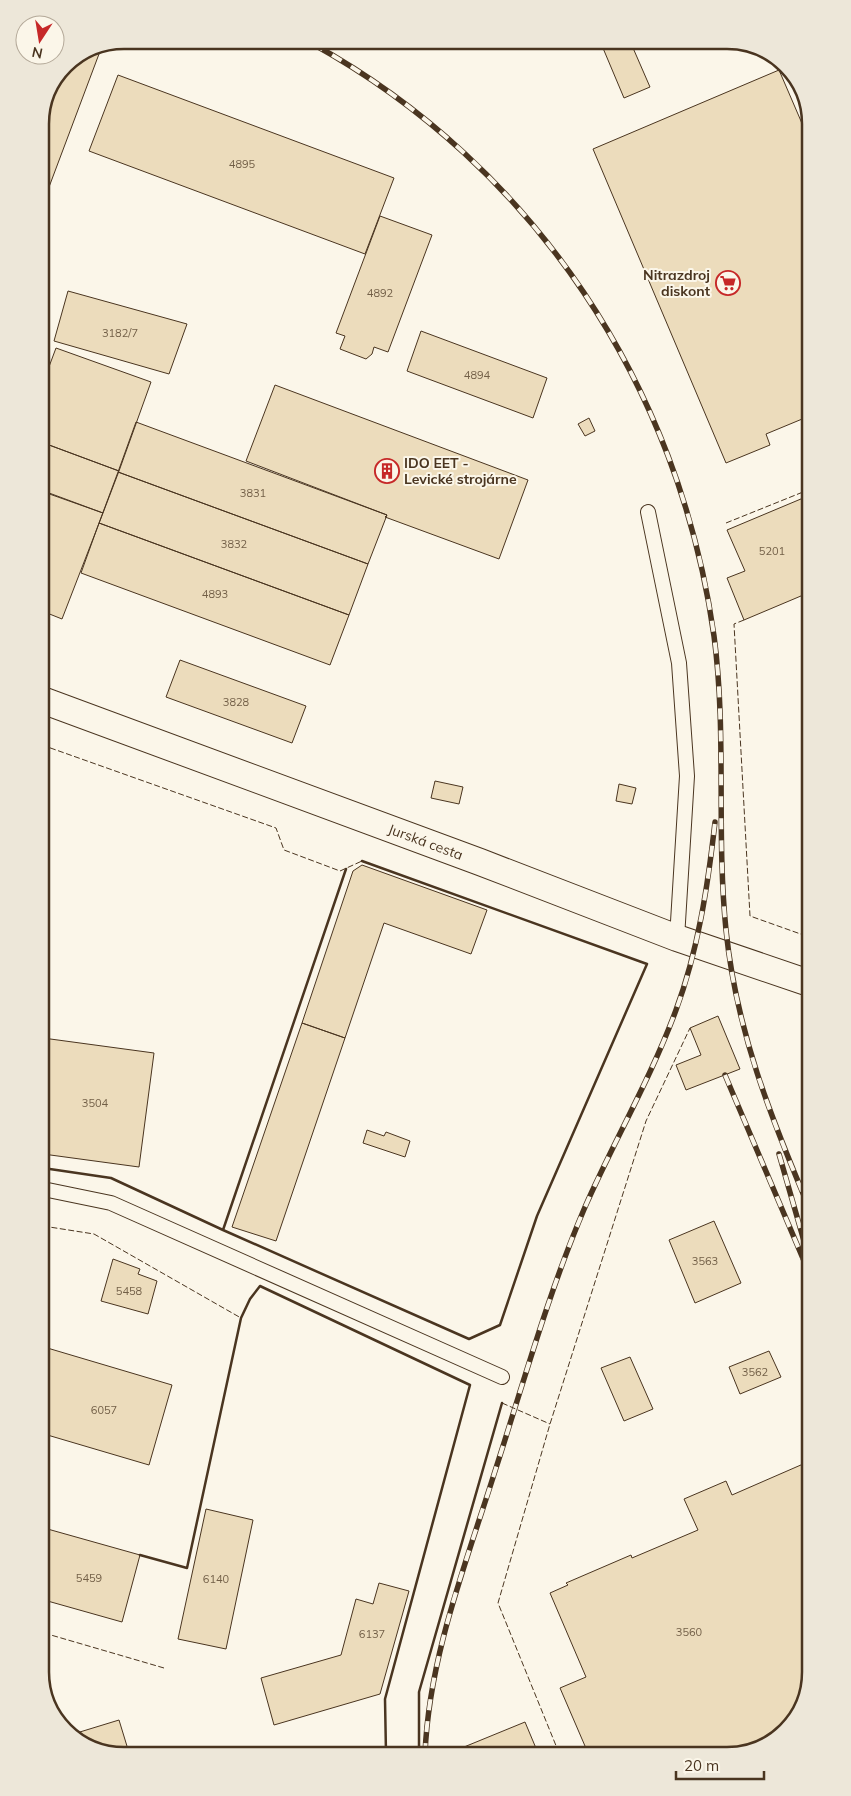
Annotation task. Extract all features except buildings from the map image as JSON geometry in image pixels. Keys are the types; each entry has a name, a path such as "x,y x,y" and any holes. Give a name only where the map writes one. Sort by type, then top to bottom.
{"street":[{"name":"Jurská cesta","path":"49,703 480,862 677,938 802,981"}],"lane":[{"path":"648,512 679,663 686,776 677,938"},
{"path":"49,1191 111,1203 502,1377"}],"railway":[{"path":"321,49 393,94 464,153 528,219 584,292 630,371 668,455 696,544 714,636 720,709 723,893 731,967 738,1003 757,1073 802,1191"},
{"path":"426,1747 434,1681 451,1609 548,1304 585,1207 644,1085 684,988 701,918 715,822"},
{"path":"725,1075 802,1256"},
{"path":"779,1154 802,1234"}],"fence":[{"path":"726,523 802,492"},
{"path":"744,620 734,624 750,916 802,935"},
{"path":"49,747 276,828 284,850 340,871 362,861"},
{"path":"557,1747 498,1603 550,1424 646,1121 690,1028"},
{"path":"49,1227 94,1234 241,1318"},
{"path":"502,1403 550,1424"},
{"path":"49,1634 164,1668"}],"wall":[{"path":"346,869 223,1230 469,1339 500,1325 537,1216 647,964 362,861"},
{"path":"49,1169 111,1178 223,1230"},
{"path":"140,1555 187,1568 241,1318 250,1299 260,1286 470,1385 385,1699 386,1747"},
{"path":"419,1747 419,1692 502,1403"}],"place":[{"name":"Nitrazdroj diskont","path":"728,283"},
{"name":"IDO EET - Levické strojárne","path":"387,471"}]}
